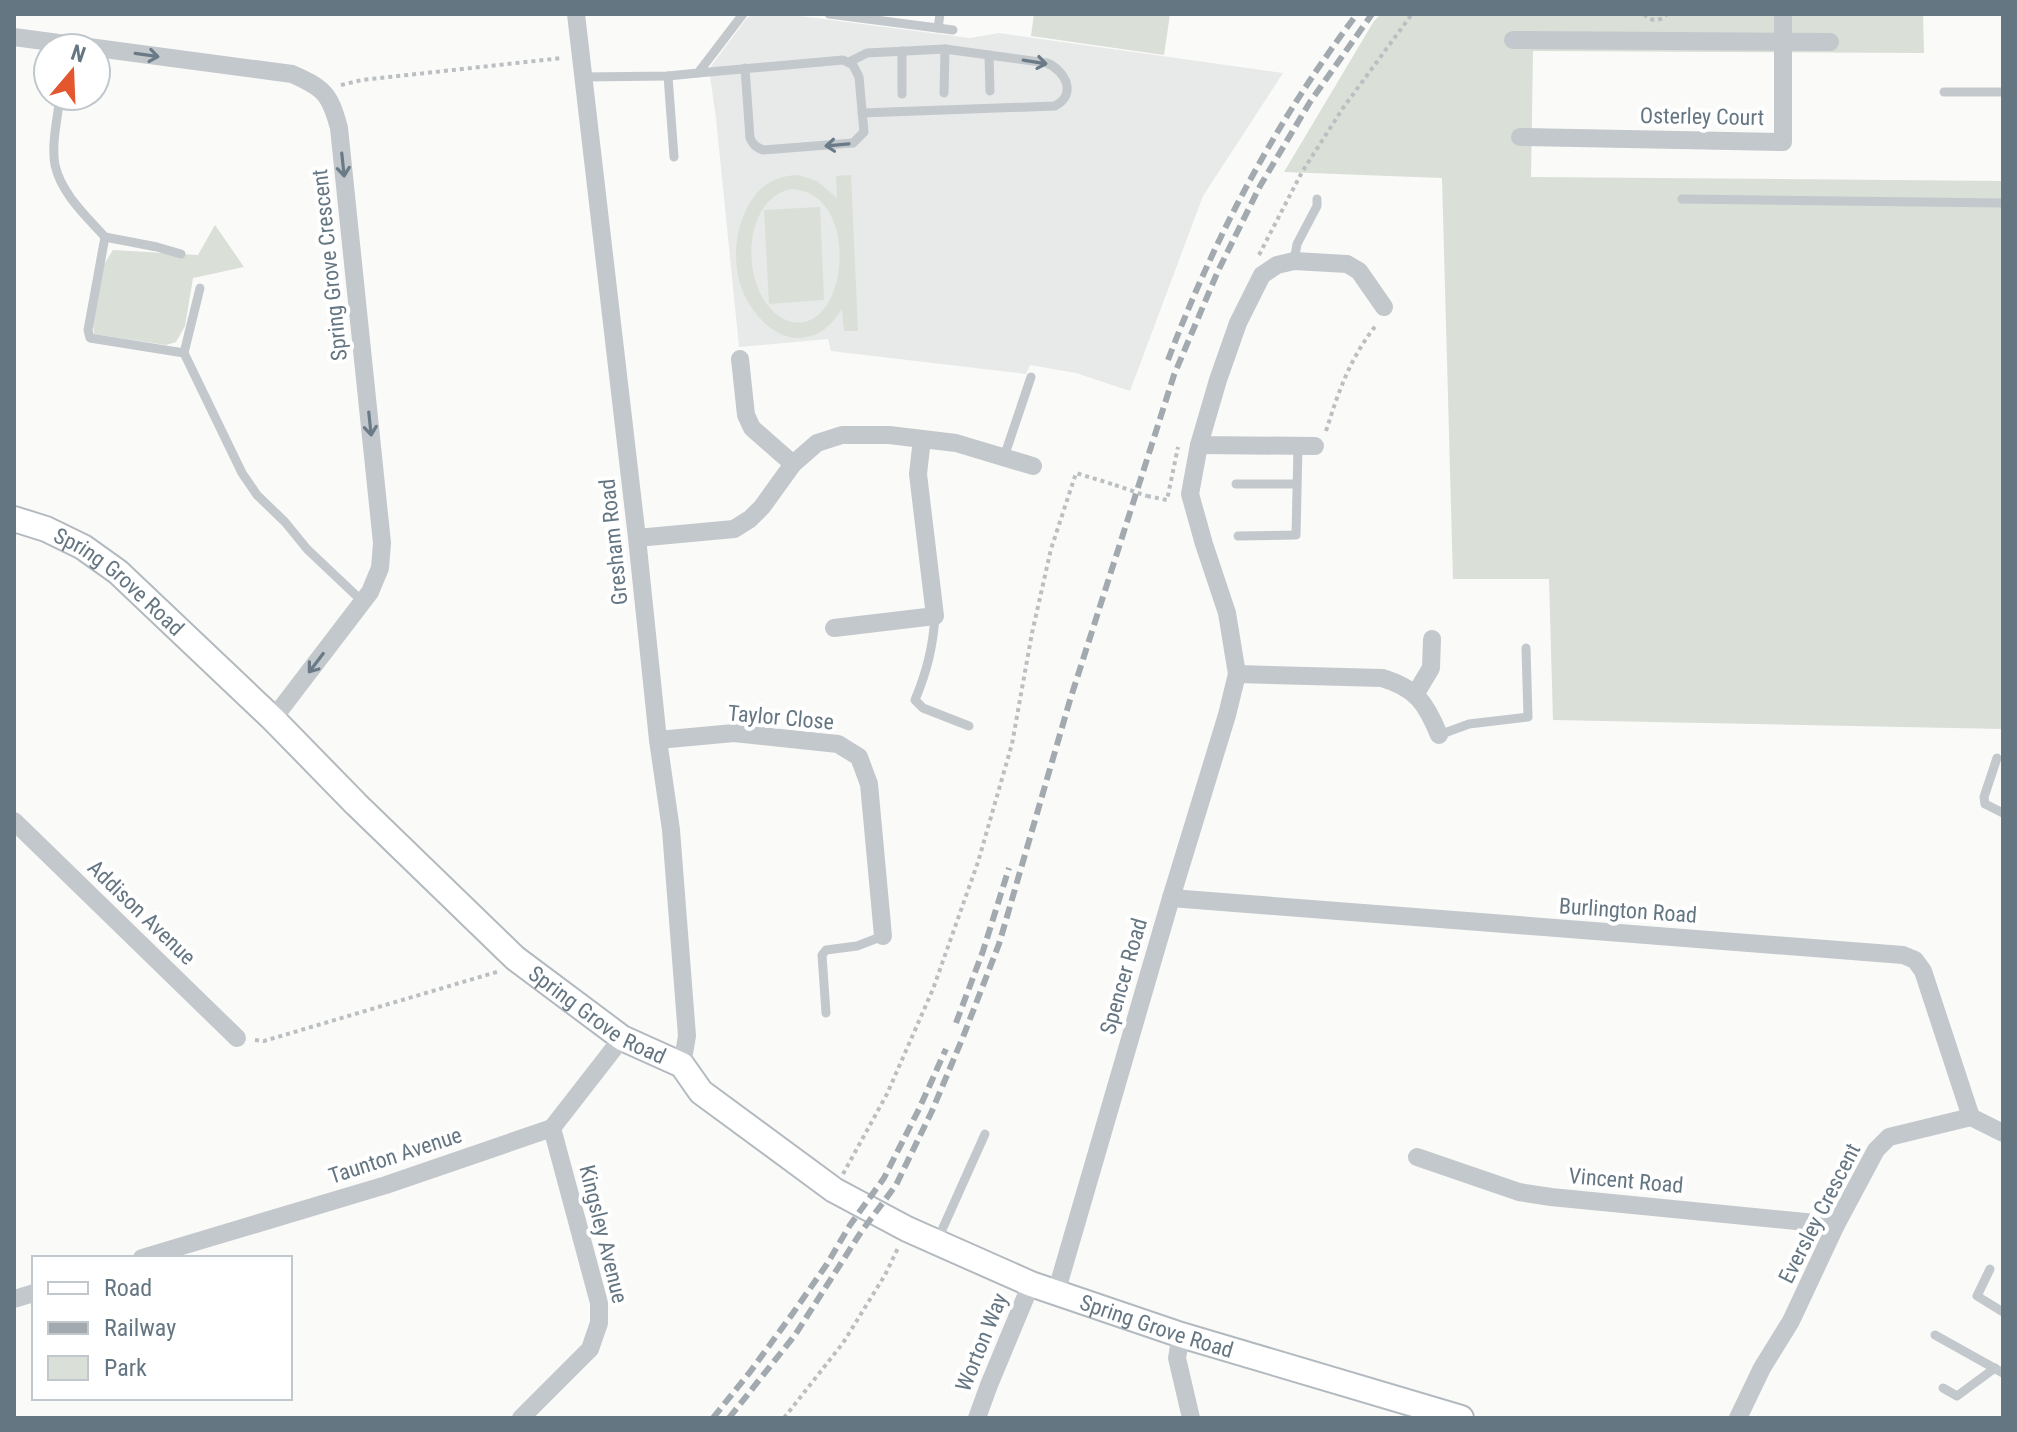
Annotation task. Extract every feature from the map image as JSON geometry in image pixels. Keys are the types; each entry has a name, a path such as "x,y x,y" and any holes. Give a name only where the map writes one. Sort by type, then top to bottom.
{"main road":[{"name":"Spring Grove Road","path":"14,519 46,529 83,547 118,572 273,719 515,958 622,1038 682,1065 701,1092 834,1190 936,1243 1031,1284 1181,1335 1461,1418"}],"street":[{"name":"Gresham Road","path":"576,14 658,740 671,830 687,1036 682,1065"},
{"name":"Osterley Court","path":"1520,137 1783,142 1783,14"},
{"path":"1513,40 1830,42"},
{"path":"112,52 292,74 322,90"},
{"name":"Spring Grove Crescent","path":"273,719 370,592 380,568 382,543 339,128 333,105 322,90"},
{"path":"1294,261 1347,264 1359,271 1384,307"},
{"name":"Spencer Road","path":"1056,1293 1237,674 1227,613 1190,494 1199,445 1238,323 1262,275 1277,265 1294,261"},
{"path":"740,359 746,415 752,428 793,464"},
{"path":"637,538 734,529 762,507 793,464 817,443 842,435 889,435 956,443 1033,466"},
{"path":"834,628 935,616 918,474 922,439"},
{"path":"1199,445 1307,446"},
{"path":"1416,693 1431,668 1432,639"},
{"path":"1237,674 1382,678 1399,683 1416,693 1431,715 1439,735"},
{"name":"Taylor Close","path":"658,740 734,733 838,744 859,757 869,784 883,936"},
{"name":"Addison Avenue","path":"14,821 237,1038"},
{"name":"Burlington Road","path":"1171,898 1903,955 1915,960 1923,971 1971,1117"},
{"path":"552,1128 622,1038"},
{"path":"1971,1117 2003,1133"},
{"name":"Eversley Crescent","path":"1738,1418 1762,1368 1791,1321 1836,1225 1876,1150 1889,1137 1971,1117"},
{"name":"Taunton Avenue","path":"149,1256 386,1185 552,1128"},
{"name":"Kingsley Avenue","path":"521,1418 590,1349 599,1323 599,1303 552,1128"},
{"name":"Vincent Road","path":"1417,1157 1519,1192 1836,1225"},
{"name":"Worton Way","path":"977,1418 1031,1284"},
{"path":"1181,1335 1177,1358 1191,1418"}],"lane":[{"path":"698,73 743,14"},
{"path":"829,14 892,18 953,30"},
{"path":"938,28 940,14"},
{"path":"944,93 945,49"},
{"path":"849,62 867,53 945,49 1047,63 1058,68 1067,83 1065,98 1055,106 862,113"},
{"path":"902,51 902,94"},
{"path":"989,55 990,91"},
{"path":"583,77 668,76 745,68 843,60 853,65 859,77 864,132 853,143 763,150 753,145 745,68"},
{"path":"668,76 674,157"},
{"path":"1944,92 2003,92"},
{"path":"58,112 55,164 61,181 76,204 105,237 181,254"},
{"path":"1294,261 1297,244 1317,206 1317,199"},
{"path":"1682,199 2003,203"},
{"path":"105,237 88,330 90,338 184,353"},
{"path":"200,288 184,353 242,473 257,495 307,549 363,602"},
{"path":"1004,457 1031,377"},
{"path":"1238,536 1296,535 1296,484 1307,446"},
{"path":"1236,484 1296,484"},
{"path":"935,616 934,643 915,700 923,708 969,726"},
{"path":"1439,735 1469,724 1528,717 1526,648"},
{"path":"1997,758 1984,797 1985,804 2003,813"},
{"path":"826,1013 822,955 826,950 857,946 883,936"},
{"path":"936,1243 985,1134"},
{"path":"1990,1269 1977,1296 2003,1312"},
{"path":"1935,1335 1999,1370 1957,1396 1943,1388"}],"path":[{"path":"1644,14 1655,21 1667,14"},
{"path":"322,90 362,80 581,56"},
{"path":"1307,446 1326,433 1335,401 1360,346 1379,321 1384,307"},
{"path":"834,1190 893,1081 933,989 978,862 1012,744 1051,549 1076,473 1157,499"},
{"path":"237,1038 264,1041 504,969 515,958"},
{"path":"784,1418 843,1343 885,1275 907,1229"}],"shaded area":[{"path":"754,14 785,14 970,38 999,33 1283,73 1203,196 1130,391 1076,373 1030,365 1026,374 831,351 828,339 739,347 709,69 746,19"}],"green space":[{"path":"1034,14 1170,14 1164,55 1031,36"},
{"path":"1381,14 1923,14 1924,53 1533,51 1531,177 2003,181 2003,729 1553,720 1549,579 1453,579 1442,178 1284,172"},
{"path":"798,175 817,181 837,198 836,176 851,175 858,331 844,331 842,309 826,328 811,336 796,338 783,335 759,317 742,290 736,251 743,218 750,202 761,189 773,180","holes":["790,189 814,196 830,213 838,237 839,264 834,289 823,310 807,321 786,320 767,305 756,283 751,256 755,227 767,203 777,195"]},
{"path":"820,207 824,300 769,304 764,210"},
{"path":"215,225 244,267 193,278 185,326 176,342 166,345 94,334 103,266 113,250 198,255"}],"railway":[{"path":"1168,360 1206,269 1250,181 1300,96 1357,14"},
{"path":"729,1418 795,1335 861,1232 896,1185 932,1111 999,944 1070,700 1174,375 1218,271 1260,186 1310,102 1372,14"},
{"path":"956,1023 1009,868"},
{"path":"713,1418 793,1313 884,1178 946,1049"}]}
